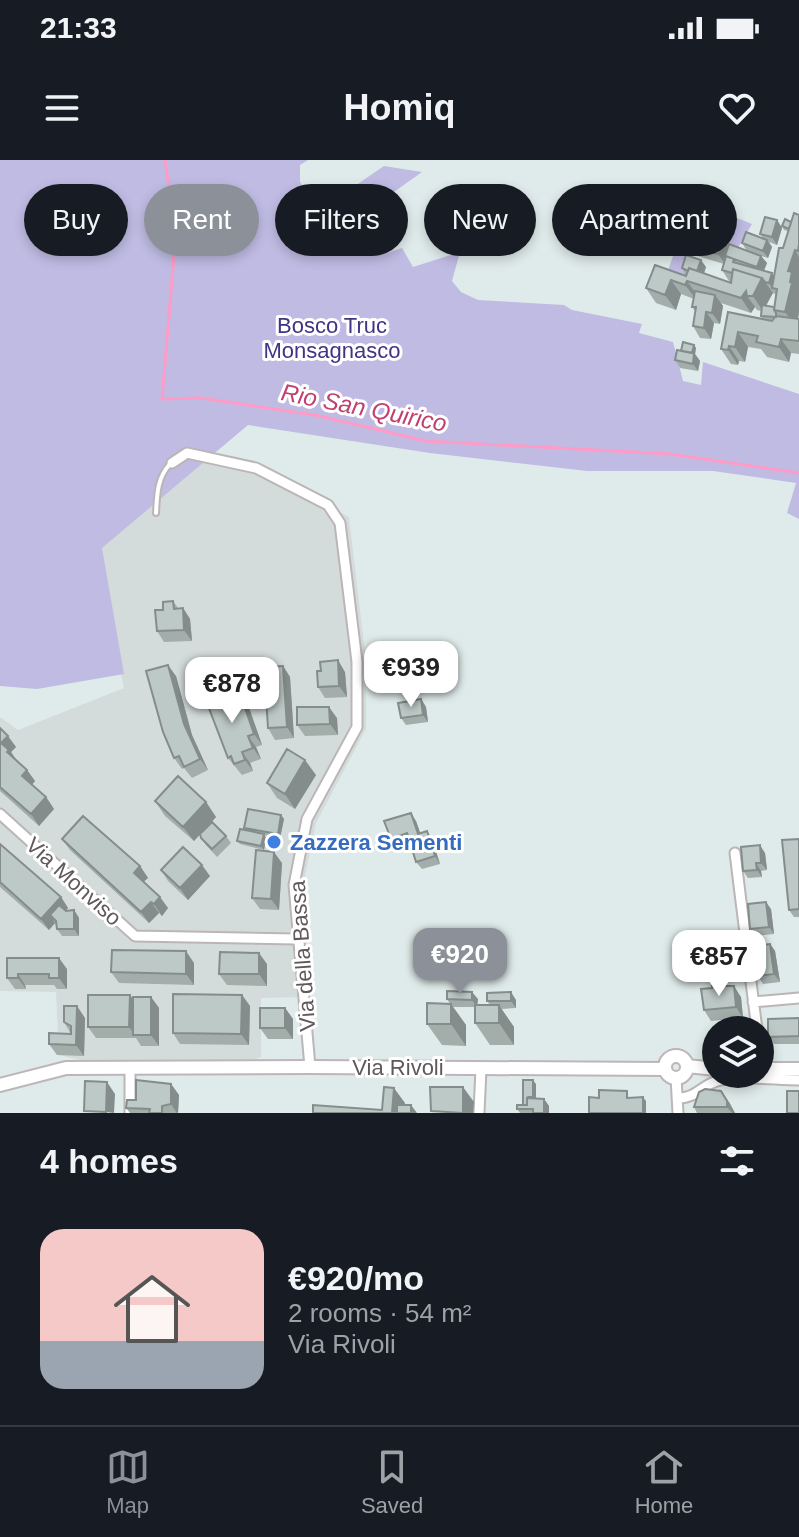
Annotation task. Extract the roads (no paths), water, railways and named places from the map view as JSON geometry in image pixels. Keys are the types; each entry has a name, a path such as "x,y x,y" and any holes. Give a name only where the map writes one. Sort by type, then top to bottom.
{"street":[{"name":"Via della Bassa","path":"172,463 187,453 256,468 328,505 340,523 357,662 357,727 307,819 294,885 310,1067"},
{"name":"Via Monviso","path":"0,814 135,936 297,939"},
{"path":"735,853 755,1016"},
{"path":"753,1002 799,998"},
{"name":"Via Rivoli","path":"0,1085 66,1068 665,1069 666,1062 675,1056 684,1060 687,1066 702,1068"},
{"path":"665,1069 669,1075 676,1077 685,1072 687,1066"},
{"path":"774,1066 799,1069"},
{"path":"130,1068 130,1113"},
{"path":"479,1113 481,1068"},
{"path":"676,1077 678,1113"},
{"path":"677,1098 694,1097 707,1086 725,1080 799,1080"}],"lane":[{"path":"156,513 157,490 163,472 172,463"}],"waterway":[{"name":"Rio San Quirico","path":"165,160 176,232 162,399 201,398 315,415 426,441 670,454 799,473"}],"place":[{"name":"Zazzera Sementi","path":"274,842"}],"park label":[{"name":"Bosco Truc Monsagnasco","path":"332,338"}]}
